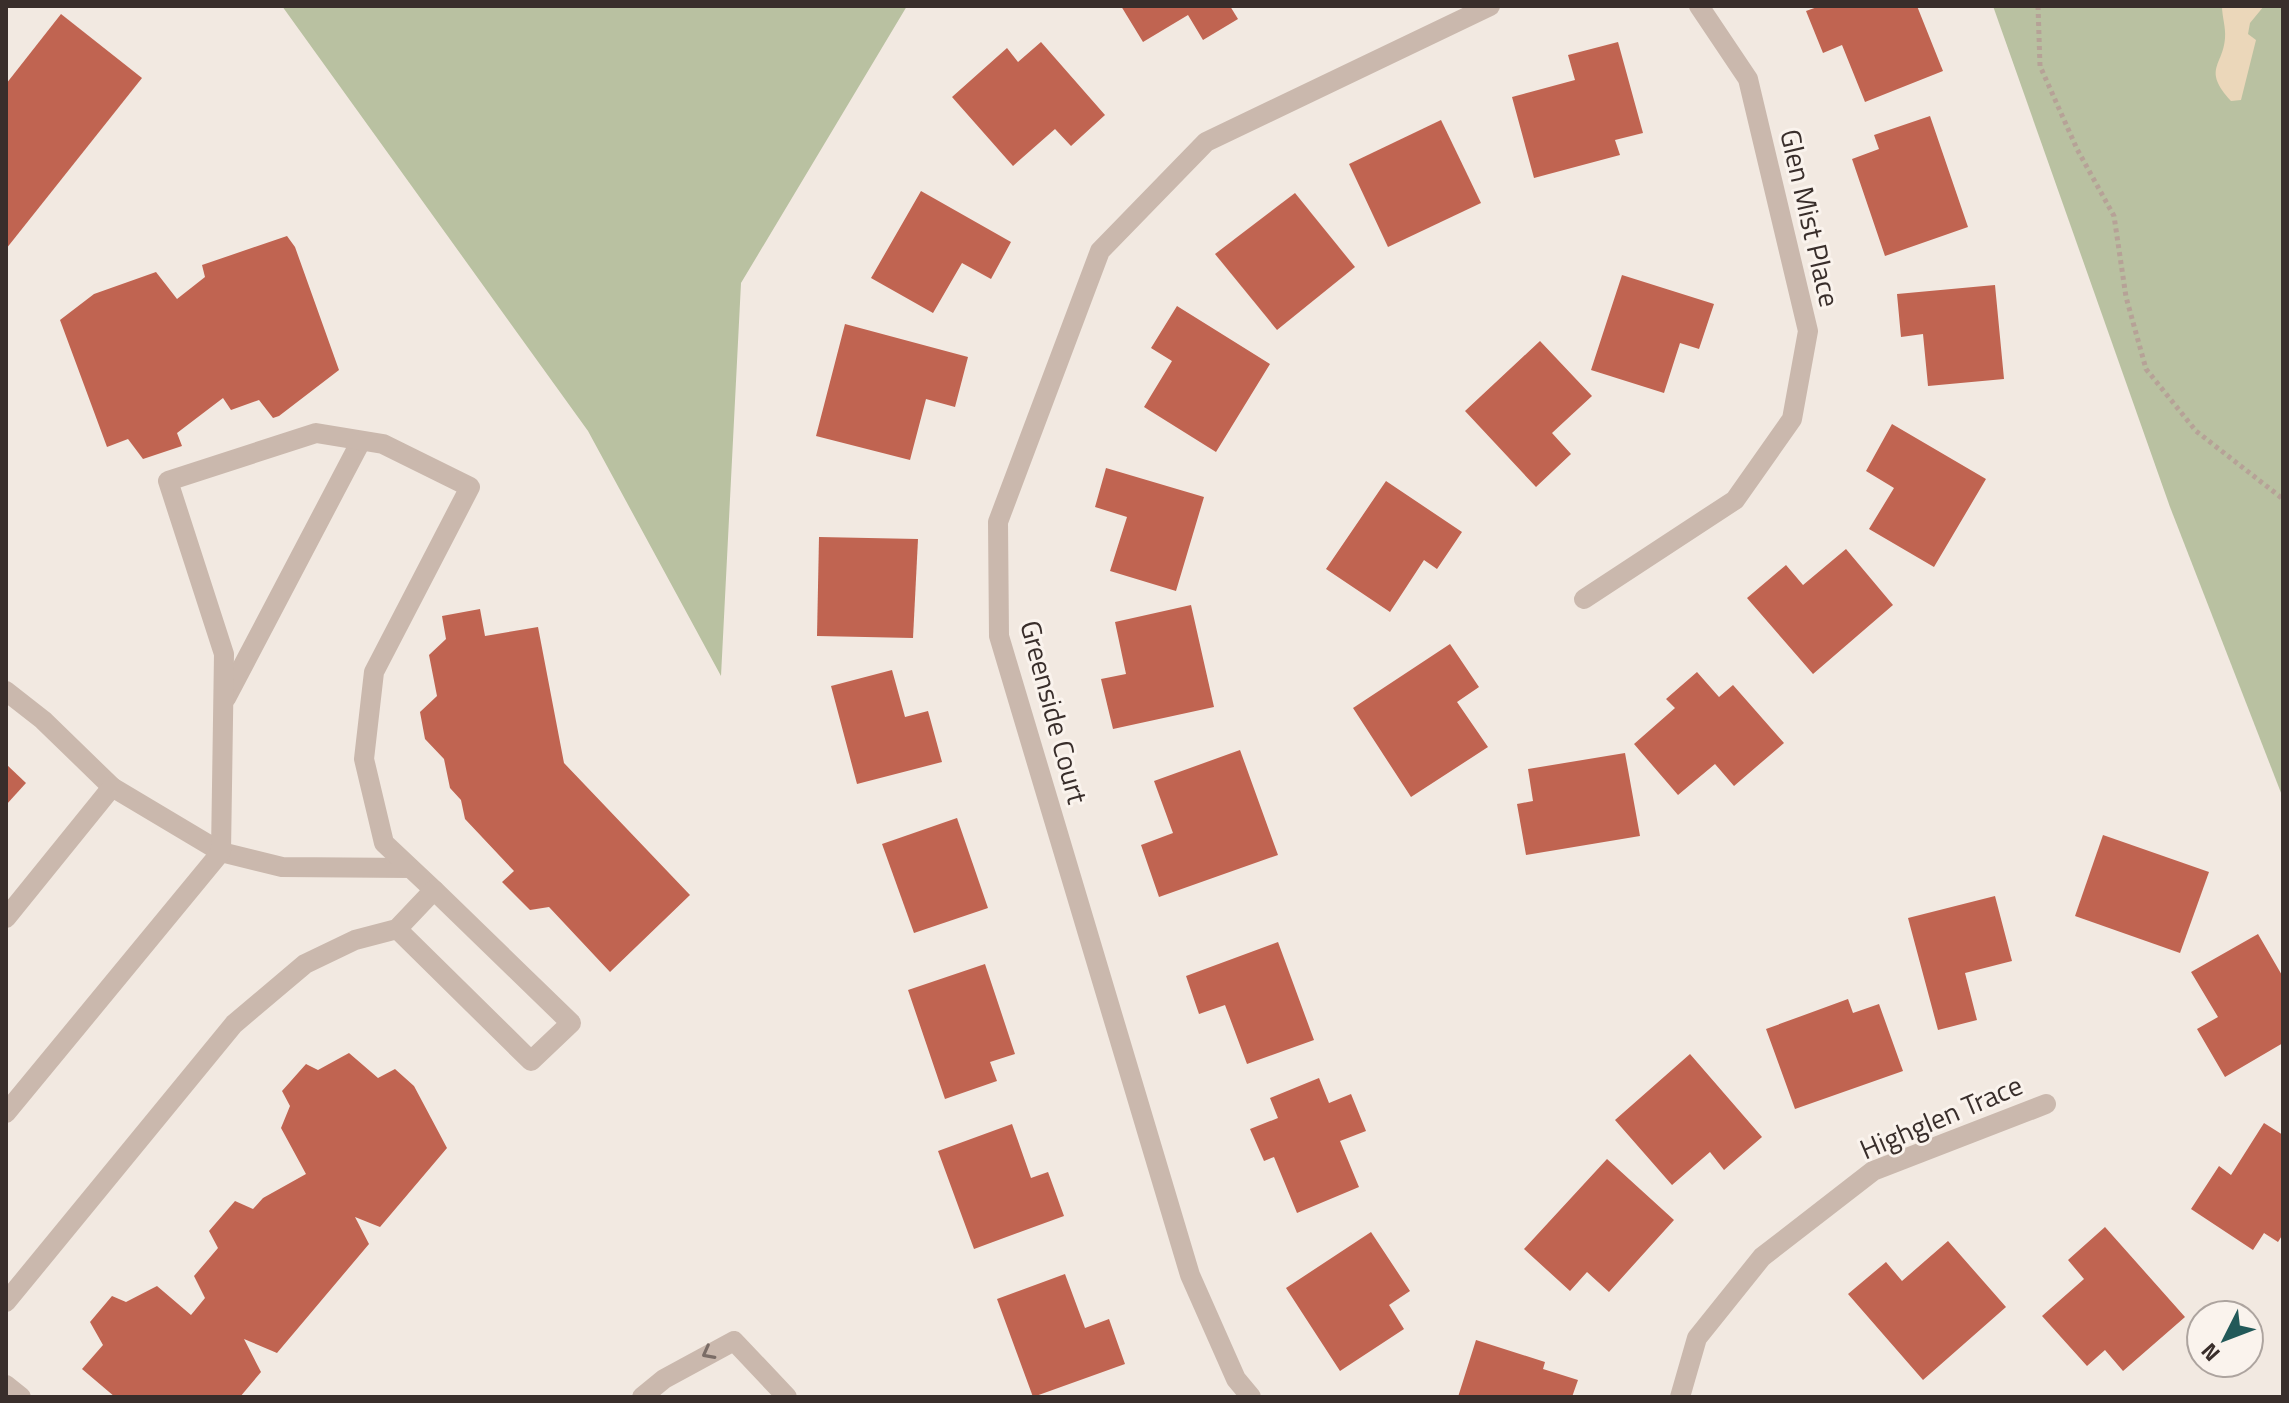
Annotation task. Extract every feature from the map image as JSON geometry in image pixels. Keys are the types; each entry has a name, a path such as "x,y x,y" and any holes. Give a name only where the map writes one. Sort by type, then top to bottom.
{"street":[{"name":"Greenside Court","path":"1251,1397 1236,1379 1190,1275 999,636 998,522 1100,251 1206,142 1490,6"},
{"name":"Glen Mist Place","path":"1584,599 1735,500 1792,419 1808,331 1748,79 1699,6"},
{"path":"6,1113 221,852 224,654 168,481 316,433 383,444 470,487 374,672 364,759 384,843 571,1023 531,1061 397,929"},
{"path":"224,702 361,441"},
{"path":"6,691 43,720 112,787 221,852 282,867 410,868"},
{"path":"6,918 112,787"},
{"path":"6,1302 234,1024 305,964 355,940 397,929 434,890"},
{"name":"Highglen Trace","path":"1680,1397 1697,1338 1762,1257 1873,1171 2046,1104"},
{"path":"642,1397 664,1379 734,1341 787,1397"},
{"path":"6,1385 21,1397"}],"path":[{"path":"2038,6 2040,66 2077,149 2114,216 2126,297 2146,369 2196,431 2283,499"}],"green space":[{"path":"282,6 907,6 741,283 721,676 588,431"},
{"path":"1993,6 2283,6 2283,798 2170,507"}],"sand":[{"path":"2222,6 2264,6 2250,23 2248,34 2256,40 2241,100 2231,101 2222,90 2216,74 2225,38"}],"building":[{"path":"1121,6 1230,6 1238,19 1203,40 1188,15 1143,42"},
{"path":"1820,6 1917,6 1943,71 1865,102 1842,45 1823,53 1806,11"},
{"path":"61,14 142,78 6,249 6,84"},
{"path":"1041,42 1105,115 1071,146 1055,129 1013,166 952,97 1007,48 1018,62"},
{"path":"1618,42 1643,133 1615,140 1620,155 1534,178 1512,97 1575,80 1568,55"},
{"path":"1930,116 1968,227 1885,256 1852,159 1879,149 1874,135"},
{"path":"1441,120 1481,203 1388,247 1349,164"},
{"path":"921,191 1011,242 991,279 962,263 933,313 871,278"},
{"path":"1295,193 1355,267 1277,330 1215,254"},
{"path":"287,236 295,247 339,370 273,418 259,400 231,410 223,398 177,433 182,446 143,459 128,439 107,447 60,320 94,294 156,272 177,299 205,277 202,265"},
{"path":"1622,275 1714,304 1699,349 1680,343 1664,393 1591,370"},
{"path":"1995,285 2004,379 1928,386 1923,334 1901,337 1897,294"},
{"path":"1177,306 1270,364 1216,452 1144,407 1172,361 1151,348"},
{"path":"845,324 968,357 955,407 926,399 910,460 816,436"},
{"path":"1540,341 1592,396 1552,433 1571,454 1536,487 1465,411"},
{"path":"1892,424 1986,479 1934,567 1869,529 1894,488 1866,471"},
{"path":"1106,468 1204,497 1176,591 1110,571 1127,517 1095,507"},
{"path":"1386,481 1462,532 1437,569 1424,560 1390,612 1326,569"},
{"path":"819,537 918,539 913,638 817,636"},
{"path":"1846,549 1893,605 1813,674 1747,598 1786,565 1803,585"},
{"path":"1191,605 1214,707 1113,729 1101,679 1126,674 1115,622"},
{"path":"480,609 485,636 538,627 564,763 690,895 610,972 549,907 530,910 502,882 514,871 465,819 461,800 450,788 444,759 425,739 420,712 437,696 429,655 446,639 442,616"},
{"path":"1450,644 1479,687 1457,702 1488,747 1411,797 1353,708"},
{"path":"892,670 905,717 928,711 942,762 857,784 831,686"},
{"path":"1697,672 1719,697 1733,685 1784,743 1734,786 1715,764 1678,795 1634,744 1675,708 1666,699"},
{"path":"1240,750 1278,855 1159,897 1141,845 1173,833 1154,781"},
{"path":"1625,753 1640,836 1526,855 1517,804 1533,801 1528,769"},
{"path":"6,764 26,783 6,805"},
{"path":"957,818 988,908 914,933 882,844"},
{"path":"2103,835 2209,872 2180,953 2075,916"},
{"path":"1995,896 2012,961 1965,973 1977,1020 1938,1030 1908,918"},
{"path":"2258,934 2283,977 2283,1043 2225,1077 2197,1029 2218,1017 2191,972"},
{"path":"1278,942 1314,1040 1247,1064 1225,1005 1199,1014 1186,976"},
{"path":"985,964 1015,1054 990,1062 997,1081 945,1099 908,990"},
{"path":"1848,999 1853,1013 1879,1004 1903,1071 1795,1109 1766,1029"},
{"path":"349,1053 378,1078 395,1069 414,1086 447,1148 380,1227 355,1217 369,1244 277,1353 244,1339 261,1372 240,1397 115,1397 82,1369 103,1345 90,1322 112,1296 126,1302 157,1286 191,1315 205,1298 194,1276 218,1248 209,1231 235,1201 253,1209 263,1198 306,1174 281,1128 290,1106 282,1091 306,1064 318,1070"},
{"path":"1690,1054 1762,1137 1724,1170 1710,1152 1672,1185 1615,1120"},
{"path":"1319,1078 1329,1103 1351,1094 1366,1131 1340,1141 1359,1187 1297,1213 1274,1157 1264,1161 1250,1129 1278,1118 1270,1098"},
{"path":"2264,1123 2283,1135 2283,1234 2278,1242 2264,1233 2253,1250 2191,1209 2219,1166 2231,1175"},
{"path":"1012,1124 1031,1178 1048,1172 1064,1216 974,1249 938,1151"},
{"path":"1607,1159 1674,1220 1609,1292 1587,1272 1570,1291 1524,1249"},
{"path":"2105,1227 2185,1317 2123,1371 2105,1350 2087,1366 2042,1316 2084,1279 2068,1260"},
{"path":"1371,1232 1410,1291 1389,1305 1404,1329 1340,1371 1286,1288"},
{"path":"1948,1241 2006,1307 1923,1380 1848,1294 1886,1262 1902,1281"},
{"path":"1065,1274 1085,1328 1109,1319 1125,1364 1033,1397 997,1299"},
{"path":"1476,1340 1545,1362 1543,1369 1578,1380 1572,1397 1458,1397"}]}
